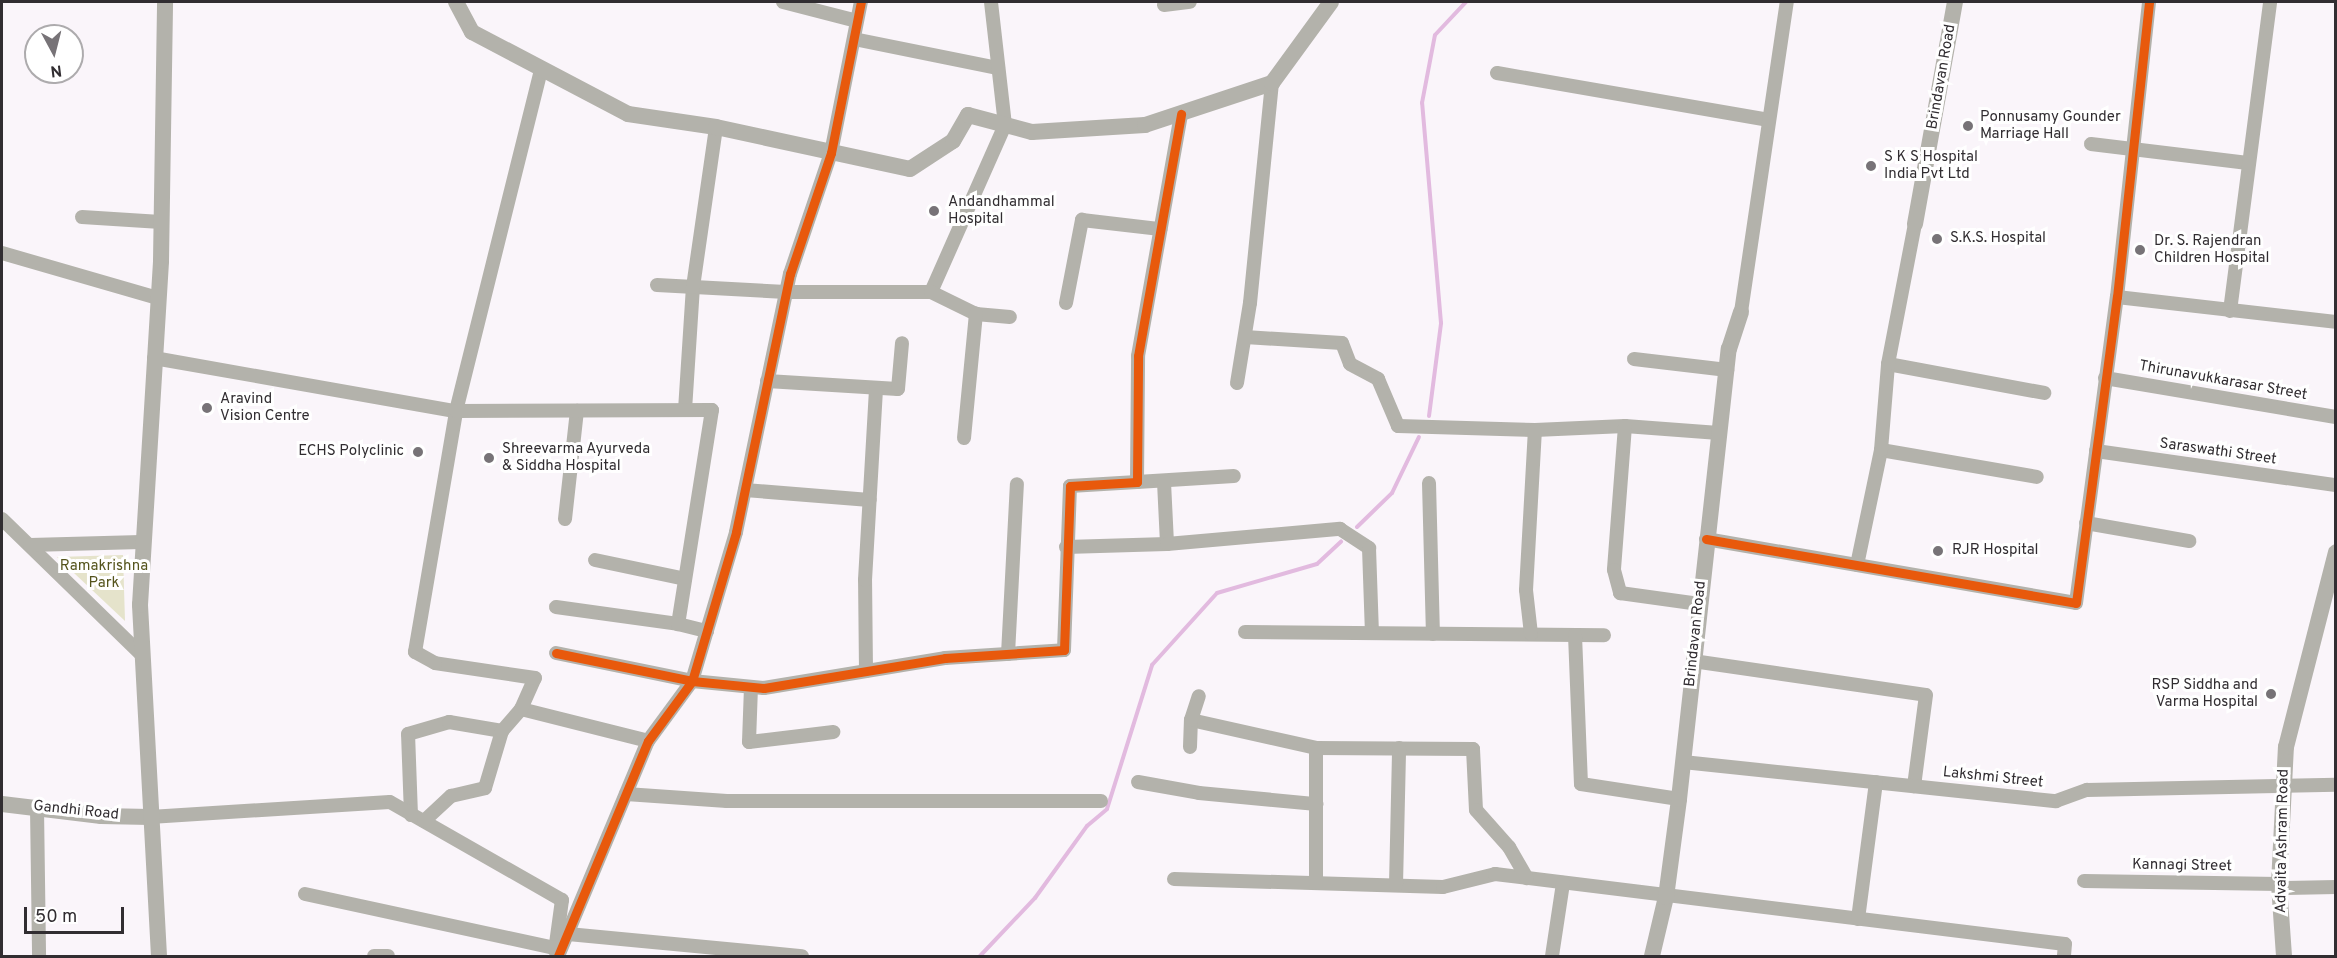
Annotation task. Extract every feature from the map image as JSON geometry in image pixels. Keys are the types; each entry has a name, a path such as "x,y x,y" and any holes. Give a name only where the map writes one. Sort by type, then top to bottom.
{"street":[{"path":"159,957 141,654 141,542 158,298 165,2"},
{"path":"456,2 472,32 628,114 716,127 910,169 953,141 968,115 1032,132 1145,125 1272,83"},
{"path":"783,2 857,21"},
{"path":"556,954 568,934 648,741 692,681 745,490 786,292 831,153 861,2"},
{"path":"931,292 1005,125 991,2"},
{"path":"1164,5 1190,2"},
{"path":"1237,383 1245,337 1272,83 1331,2"},
{"path":"1741,312 1786,2"},
{"name":"Brindavan Road","path":"1915,224 1955,2"},
{"path":"1706,539 2076,603 2117,297 2149,2"},
{"path":"2230,311 2270,2"},
{"path":"854,39 998,68"},
{"path":"418,818 452,796 485,788 502,731 521,709 535,678 435,663 415,652 456,411 541,69"},
{"path":"1497,73 1769,120"},
{"path":"1137,482 1137,356 1181,114"},
{"path":"685,411 693,287 716,127"},
{"path":"2091,144 2248,163"},
{"path":"82,218 161,222"},
{"path":"1066,303 1082,220 1160,229"},
{"path":"1857,565 1881,450 1888,364 1915,224"},
{"path":"2,253 158,298"},
{"path":"657,285 786,292 931,292 976,314 1010,317"},
{"path":"2117,297 2336,322"},
{"name":"Brindavan Road","path":"1652,957 1666,897 1679,799 1726,370 1741,312"},
{"path":"964,438 976,314"},
{"path":"1245,337 1342,343 1350,364 1378,379 1398,426 1535,430 1625,426 1719,433"},
{"path":"767,381 898,389 902,343"},
{"path":"154,358 456,411 712,410 678,624"},
{"path":"1634,359 1726,370"},
{"path":"1888,364 2044,393"},
{"name":"Thirunavukkarasar Street","path":"2105,378 2336,417"},
{"path":"866,671 865,580 876,388"},
{"path":"565,519 578,411"},
{"path":"1625,426 1614,570 1620,593 1699,604"},
{"path":"1531,634 1526,590 1535,430"},
{"path":"1881,450 2037,477"},
{"name":"Saraswathi Street","path":"2096,451 2336,485"},
{"path":"556,654 692,681 764,688 945,658 1064,650 1070,486 1234,476"},
{"path":"1164,482 1167,544"},
{"path":"1429,483 1432,634"},
{"path":"1008,654 1017,484"},
{"path":"745,490 870,500"},
{"path":"2,519 141,654"},
{"path":"2086,523 2189,540"},
{"path":"1066,547 1167,544 1340,529 1369,548 1371,633"},
{"path":"30,545 141,542"},
{"path":"595,560 686,579"},
{"name":"Advaita Ashram Road","path":"2284,957 2279,886 2282,783 2286,747 2335,560"},
{"path":"556,607 678,624 707,631"},
{"path":"1245,632 1604,635"},
{"path":"1575,635 1581,784 1679,799"},
{"path":"1693,661 1926,695 1914,786"},
{"path":"751,687 749,742 833,732"},
{"path":"1190,747 1191,720 1199,696"},
{"path":"521,709 648,741"},
{"path":"1191,720 1316,748 1473,749 1476,810 1509,847 1527,878"},
{"path":"418,818 408,734 449,722 502,731"},
{"path":"1316,748 1316,883"},
{"path":"1396,885 1399,748"},
{"name":"Lakshmi Street","path":"1683,762 2056,801 2087,790 2282,783 2336,785"},
{"path":"1138,782 1199,793 1316,804"},
{"path":"1858,919 1876,782"},
{"path":"627,794 727,801 1101,801"},
{"path":"150,817 390,802 562,900 556,954"},
{"name":"Gandhi Road","path":"2,804 150,817"},
{"path":"37,808 39,957"},
{"path":"1174,879 1443,886 1495,874 1666,897 2065,944 2064,957"},
{"name":"Kannagi Street","path":"2084,881 2336,887"},
{"path":"1552,957 1563,883"},
{"path":"305,894 556,954"},
{"path":"568,934 802,957"},
{"path":"374,957 388,957"}],"green space":[{"name":"Ramakrishna Park","path":"123,555 125,621 57,557"}],"waterway":[{"path":"1429,416 1441,323 1422,103 1435,35 1466,2"},
{"path":"1357,527 1392,493 1419,437"},
{"path":"980,956 1035,898 1087,826 1107,809 1152,665 1217,593 1317,564 1341,542"}],"cycle path":[{"path":"558,956 648,741 692,681 736,532 790,274 831,153 861,2"},
{"path":"1706,539 2076,603 2117,297 2149,2"},
{"path":"556,653 692,681 764,688 945,658 1064,650 1070,486 1137,482 1138,356 1181,114"}],"place":[{"name":"Ponnusamy Gounder Marriage Hall","path":"1968,126"},
{"name":"S K S Hospital India Pvt Ltd","path":"1871,166"},
{"name":"Andandhammal Hospital","path":"934,211"},
{"name":"S.K.S. Hospital","path":"1937,239"},
{"name":"Dr. S. Rajendran Children Hospital","path":"2140,250"},
{"name":"Aravind Vision Centre","path":"207,408"},
{"name":"ECHS Polyclinic","path":"418,452"},
{"name":"Shreevarma Ayurveda & Siddha Hospital","path":"489,458"},
{"name":"RJR Hospital","path":"1938,551"},
{"name":"RSP Siddha and Varma Hospital","path":"2271,694"}]}
